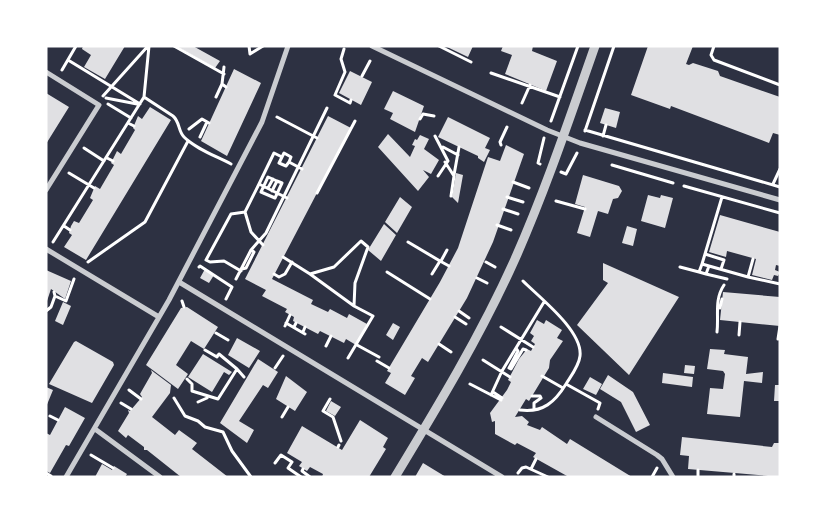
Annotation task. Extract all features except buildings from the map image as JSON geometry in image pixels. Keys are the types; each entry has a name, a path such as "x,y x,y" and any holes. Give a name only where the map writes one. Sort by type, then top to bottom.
{"street":[{"path":"66,477 159,317 262,122 288,46"},
{"path":"372,46 564,136 780,200"},
{"path":"395,477 468,355 503,284 528,228 564,136 595,46"},
{"path":"46,72 99,106 46,190"},
{"path":"47,250 159,317"},
{"path":"178,282 424,428 502,477"},
{"path":"596,417 657,455 662,459 673,477"},
{"path":"94,429 160,477"}],"path":[{"path":"56,79 76,46"},
{"path":"112,86 148,46"},
{"path":"47,250 144,98 148,46"},
{"path":"174,46 224,74"},
{"path":"249,46 250,54 263,46"},
{"path":"439,46 471,62"},
{"path":"551,122 578,46"},
{"path":"582,137 614,46"},
{"path":"714,46 712,55 714,60 780,85"},
{"path":"344,49 341,59 346,72 335,95 350,103 352,100"},
{"path":"68,60 140,104"},
{"path":"362,76 370,61"},
{"path":"216,97 222,84 224,67"},
{"path":"491,73 560,97"},
{"path":"222,84 226,87"},
{"path":"522,103 529,86"},
{"path":"144,98 177,119 181,134 188,141 231,164"},
{"path":"131,118 101,99 140,104"},
{"path":"236,279 251,250 266,232 282,196 327,108"},
{"path":"420,119 423,114 434,116"},
{"path":"277,117 317,138"},
{"path":"189,129 202,119 208,123 200,137"},
{"path":"317,193 355,121"},
{"path":"128,123 134,126"},
{"path":"603,136 606,125"},
{"path":"501,145 500,142 507,127"},
{"path":"585,130 780,187"},
{"path":"435,136 443,147 446,162 454,176"},
{"path":"543,165 538,163 544,137"},
{"path":"86,263 145,222 188,141"},
{"path":"75,142 105,160 113,161"},
{"path":"443,147 458,155"},
{"path":"451,196 460,147"},
{"path":"561,172 566,174 578,150"},
{"path":"263,246 251,232 245,212 274,153 282,157 279,162 286,166 289,162 302,169"},
{"path":"438,176 446,162"},
{"path":"59,168 94,188"},
{"path":"773,184 780,169"},
{"path":"172,172 173,178"},
{"path":"642,174 675,183"},
{"path":"268,177 282,183 275,198 262,192 264,186 268,177"},
{"path":"270,190 275,180"},
{"path":"513,182 529,188"},
{"path":"259,184 287,198"},
{"path":"689,187 780,213"},
{"path":"507,197 523,202"},
{"path":"699,272 722,197"},
{"path":"556,200 584,209"},
{"path":"503,209 518,214"},
{"path":"241,270 224,261 210,262 206,260 231,214 245,212"},
{"path":"497,225 511,230"},
{"path":"64,226 70,230"},
{"path":"310,274 334,267 361,242 368,247 355,283 354,306"},
{"path":"408,242 449,266"},
{"path":"432,274 447,250"},
{"path":"705,254 724,260 721,269"},
{"path":"283,257 354,306 373,316 348,358"},
{"path":"748,276 753,259"},
{"path":"274,274 279,276 285,274 292,262"},
{"path":"486,262 495,267"},
{"path":"702,264 780,284"},
{"path":"188,288 200,266 216,275 232,287 222,308"},
{"path":"706,274 709,266"},
{"path":"680,267 727,279"},
{"path":"388,272 430,299"},
{"path":"46,311 52,307 54,294 66,301 70,296 74,278"},
{"path":"478,278 487,283"},
{"path":"520,410 534,410 549,405 557,399 580,359 580,349 567,324 523,281"},
{"path":"720,308 717,303 717,295 724,285"},
{"path":"717,332 722,299"},
{"path":"182,301 184,308"},
{"path":"492,394 502,372 544,302"},
{"path":"459,312 469,318"},
{"path":"290,315 286,324 304,333 305,327"},
{"path":"455,317 466,324"},
{"path":"739,335 740,322"},
{"path":"294,327 296,323"},
{"path":"778,339 780,326"},
{"path":"501,328 533,347"},
{"path":"216,333 228,340"},
{"path":"326,346 331,336"},
{"path":"439,344 451,352"},
{"path":"357,345 389,368"},
{"path":"517,347 524,350 511,369 509,368 518,351 517,347"},
{"path":"205,350 217,357 219,355 244,377"},
{"path":"275,368 283,356"},
{"path":"483,360 510,376"},
{"path":"187,379 192,384 192,391 207,398 218,400 237,369"},
{"path":"542,376 563,388"},
{"path":"470,384 502,399"},
{"path":"566,384 600,403 596,417"},
{"path":"129,390 141,399"},
{"path":"532,396 542,397 534,403 534,410"},
{"path":"174,398 185,416 198,421 205,427 223,432 232,451 251,477"},
{"path":"198,402 207,398"},
{"path":"330,398 323,411 333,417 339,444"},
{"path":"121,403 131,409"},
{"path":"282,417 288,407"},
{"path":"50,416 58,420"},
{"path":"92,454 113,468"},
{"path":"275,463 281,455 292,462 288,468 301,477"},
{"path":"530,469 536,459"},
{"path":"518,473 524,467 548,477"},
{"path":"304,469 302,471 310,477"},
{"path":"698,470 698,477"},
{"path":"46,473 51,476"}]}
